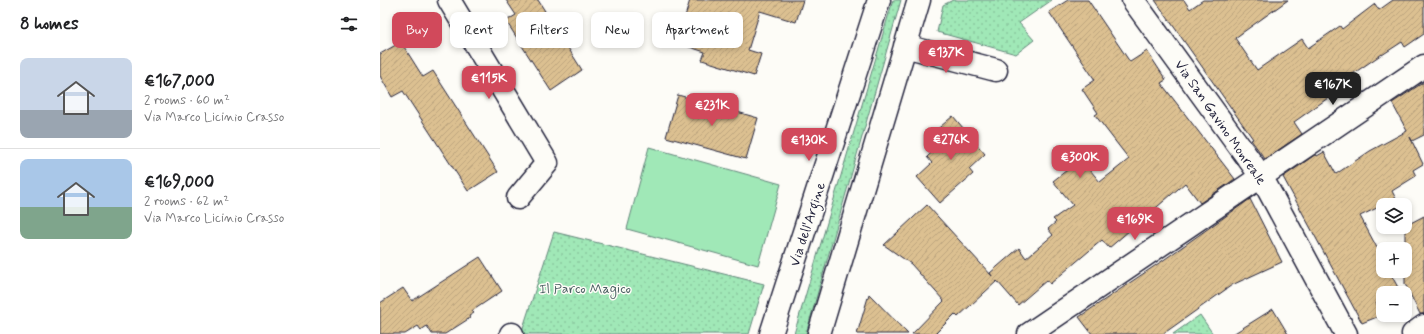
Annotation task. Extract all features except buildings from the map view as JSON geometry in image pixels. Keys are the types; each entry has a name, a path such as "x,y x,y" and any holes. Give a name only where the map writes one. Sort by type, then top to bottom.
{"street":[{"path":"449,0 547,163 518,198"},
{"name":"Via dell'Argine","path":"771,334 879,0"},
{"path":"819,334 919,0"},
{"name":"Via San Gavino Monreale","path":"1133,0 1261,176 1346,334"},
{"path":"905,46 996,70"},
{"path":"1029,334 1424,66"},
{"path":"1413,334 1424,326"}],"green space":[{"path":"893,0 901,0 806,334 794,334"},
{"path":"953,0 1052,0 1019,23 1034,40 1016,54 937,32 943,5"},
{"path":"649,147 781,184 758,265 627,229"},
{"name":"Il Parco Magico","path":"554,232 764,284 749,334 521,334"},
{"path":"1200,315 1213,334 1173,334"}]}
